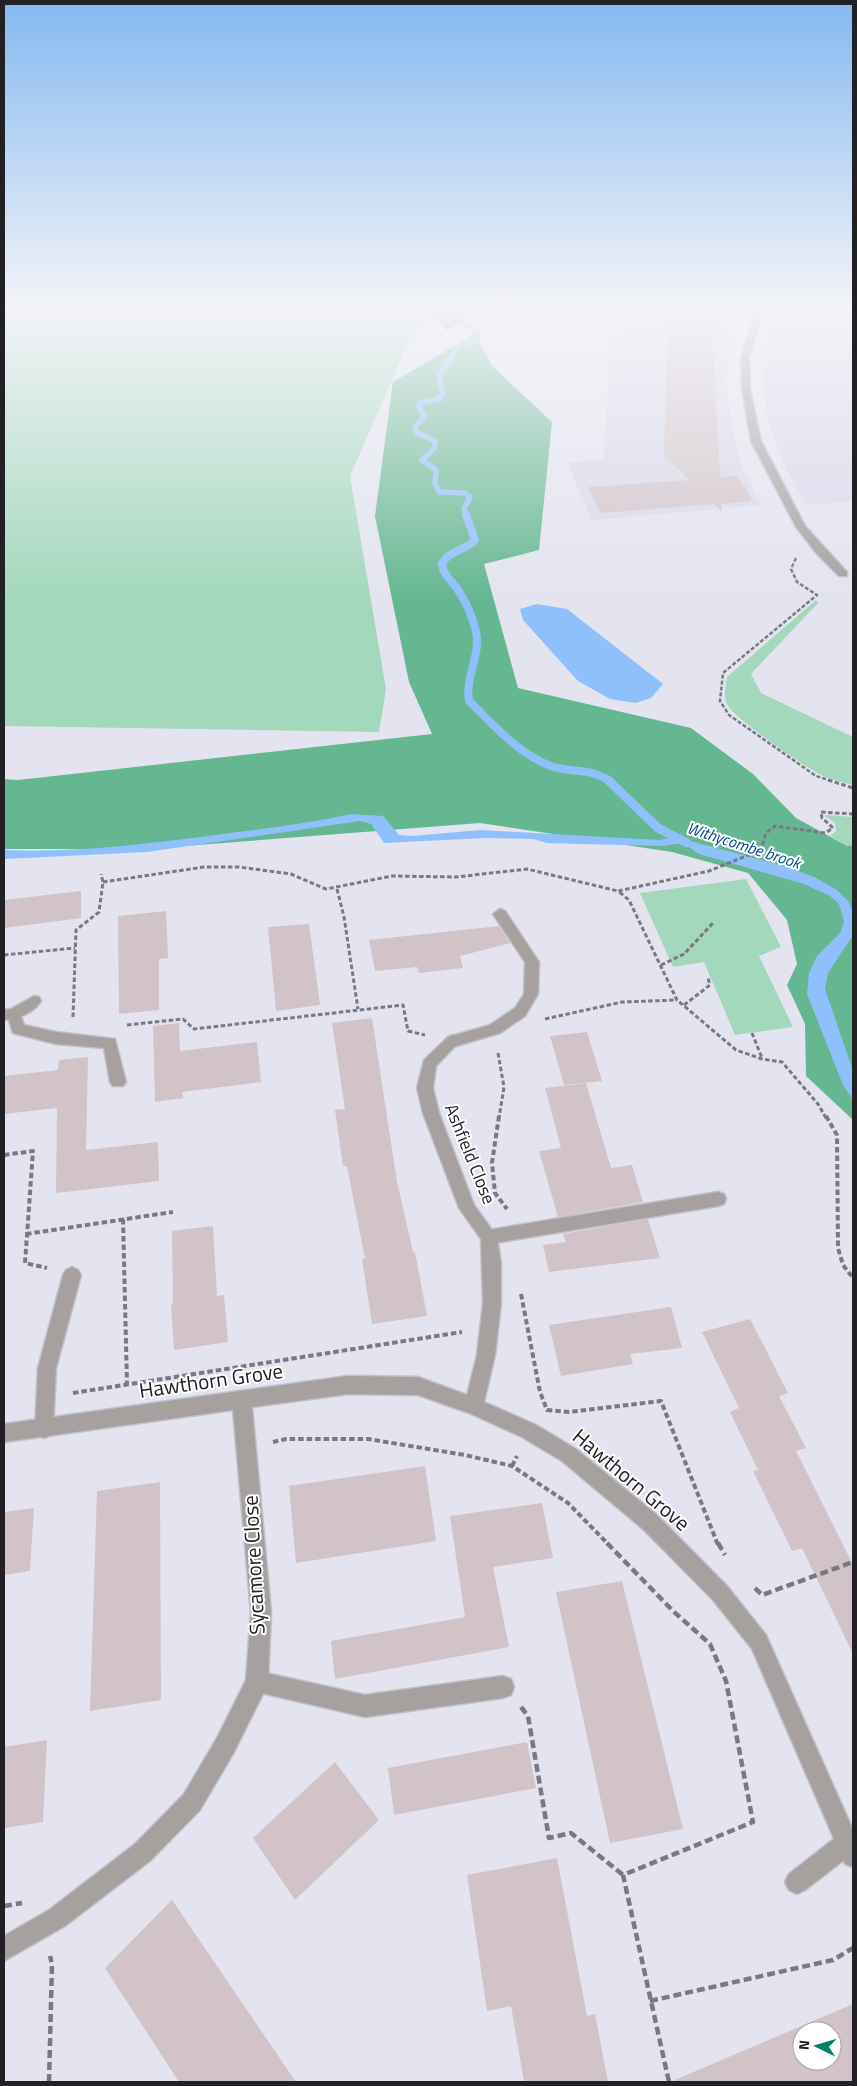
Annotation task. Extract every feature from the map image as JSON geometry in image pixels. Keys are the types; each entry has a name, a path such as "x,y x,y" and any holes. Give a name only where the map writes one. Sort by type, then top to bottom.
{"street":[{"path":"749,404 756,441 801,527 821,552 843,574"},
{"path":"453,1041 495,1029 520,1012 531,994 532,962 500,914"},
{"path":"34,1001 9,1015 18,1028 56,1038 110,1043 118,1082"},
{"name":"Ashfield Close","path":"453,1041 429,1064 425,1088 430,1112 467,1208 489,1237"},
{"path":"474,1406 486,1355 489,1329 492,1263 489,1237 718,1199"},
{"path":"44,1429 47,1368 72,1275"},
{"name":"Hawthorn Grove","path":"4,1433 44,1429 348,1385 418,1386 474,1406 529,1431 569,1455 650,1522 720,1593 759,1642 850,1850"},
{"name":"Sycamore Close","path":"4,1949 42,1927 143,1852 192,1802 226,1744 257,1682 261,1612 242,1401"},
{"path":"257,1682 365,1706 503,1687"},
{"path":"797,1882 850,1850"}],"path":[{"path":"802,553 796,558 791,569 797,582 818,595 723,673 720,701 729,715 801,766 835,784 853,788"},
{"path":"618,891 709,870 761,850 762,839 775,826 826,833 832,831 833,828 822,818 822,812 853,814"},
{"path":"103,882 204,867 239,866 292,874 326,889 337,889 392,876 456,877 528,869 618,891 629,900 677,1000 736,1050 762,1059 782,1062 818,1104 837,1135 838,1248 843,1265 853,1278"},
{"path":"74,1024 76,930 99,912 103,882 101,874"},
{"path":"337,889 344,917 358,1009"},
{"path":"661,965 672,963 686,954 713,922"},
{"path":"4,955 75,948"},
{"path":"684,1005 710,985 708,978 710,978"},
{"path":"542,1020 622,1002 677,1000"},
{"path":"118,1026 183,1019 194,1029 403,1005 408,1031 453,1041"},
{"path":"752,1033 762,1059"},
{"path":"504,1047 498,1052 504,1087 492,1163 495,1193 506,1207 509,1234"},
{"path":"4,1155 33,1151 25,1263 72,1275"},
{"path":"26,1234 173,1212"},
{"path":"123,1219 127,1384"},
{"path":"520,1288 540,1392 547,1410 568,1412 660,1401 719,1546 735,1570 720,1593"},
{"path":"45,1397 489,1329"},
{"path":"246,1447 286,1440 368,1439 465,1455 512,1466 568,1503 673,1611 710,1644 726,1681 753,1822 623,1875"},
{"path":"748,1582 762,1595 853,1562"},
{"path":"503,1687 528,1716 549,1838 571,1833 623,1875 669,2082"},
{"path":"4,1906 32,1900 52,1964 49,2082"},
{"path":"650,2001 833,1960 853,1948"}],"shaded area":[{"path":"607,404 729,404 742,466 761,505 592,520 567,462 603,460"},
{"path":"766,404 853,404 853,501 806,505 783,462 768,421"}],"green space":[{"path":"4,404 381,404 350,476 386,689 379,732 4,726"},
{"path":"390,404 533,404 552,422 539,550 484,564 518,688 691,728 753,774 796,818 847,846 853,845 853,1120 806,1076 805,1024 787,985 797,964 787,920 748,873 672,852 480,823 145,849 4,849 4,779 18,780 432,734 409,682 375,516"},
{"path":"816,600 818,603 751,674 761,693 853,737 853,785 823,776 802,764 742,720 732,711 725,698 727,677"},
{"path":"825,816 853,817 853,845 847,846 830,836 836,831 835,823"},
{"path":"746,879 781,947 759,956 793,1027 735,1035 704,962 673,967 640,893"}],"water":[{"path":"537,604 567,609 663,684 651,698 636,703 610,699 578,681 523,620 520,609"},
{"path":"351,814 383,816 399,835 412,836 480,830 659,840 675,837 787,867 814,877 837,890 848,901 853,911 853,935 828,973 825,989 853,1071 853,1100 843,1085 807,994 809,973 817,956 840,933 844,922 839,904 830,896 804,884 699,854 683,843 664,846 580,844 547,843 533,839 486,838 384,843 371,824 360,821 147,852 4,859 4,850 78,849 127,845 276,827"}],"building":[{"path":"665,404 716,404 720,477 737,476 753,501 721,504 722,512 714,504 601,513 588,487 689,480 664,455"},
{"path":"81,891 81,918 4,928 4,900"},
{"path":"166,911 168,958 159,959 159,1010 119,1014 118,916"},
{"path":"309,924 320,1005 276,1011 268,927"},
{"path":"499,926 510,943 460,956 463,968 419,973 417,967 375,971 369,940"},
{"path":"372,1018 397,1182 413,1252 415,1252 427,1316 372,1324 362,1259 365,1259 347,1166 343,1166 335,1110 345,1109 332,1023"},
{"path":"179,1023 180,1051 257,1042 261,1082 182,1092 183,1098 155,1102 153,1026"},
{"path":"587,1032 602,1081 564,1085 550,1036"},
{"path":"88,1057 86,1150 158,1142 159,1181 56,1193 57,1108 4,1114 4,1076 58,1070 59,1060"},
{"path":"586,1083 611,1168 632,1165 643,1202 558,1217 539,1151 561,1148 545,1088"},
{"path":"648,1219 660,1258 549,1272 543,1245 566,1242 563,1234"},
{"path":"213,1226 217,1296 224,1295 228,1342 174,1350 171,1304 173,1303 172,1231"},
{"path":"671,1307 682,1348 630,1354 633,1364 561,1376 549,1325"},
{"path":"750,1319 788,1393 779,1396 806,1448 796,1451 853,1565 853,1654 802,1548 792,1551 753,1471 758,1470 730,1412 739,1408 702,1332"},
{"path":"425,1466 436,1541 296,1563 289,1486"},
{"path":"160,1482 161,1700 90,1711 97,1491"},
{"path":"542,1503 553,1558 493,1567 509,1647 335,1679 331,1641 465,1617 450,1516"},
{"path":"34,1508 30,1571 4,1575 4,1512"},
{"path":"622,1581 683,1829 610,1843 556,1592"},
{"path":"47,1740 43,1822 4,1828 4,1747"},
{"path":"527,1742 536,1788 394,1815 388,1768"},
{"path":"335,1762 379,1820 295,1900 253,1838"},
{"path":"557,1858 587,2016 595,2014 608,2082 524,2082 511,2006 487,2011 467,1875"},
{"path":"172,1900 296,2082 179,2082 105,1968"},
{"path":"853,2004 853,2082 670,2082 792,2030 792,2071 842,2071 842,2021 813,2021"}],"waterway":[{"name":"Withycombe brook","path":"420,404 419,407 425,416 415,427 416,432 435,441 434,449 422,460 436,470 435,483 439,492 465,493 470,497 464,509 467,516"},
{"name":"Withycombe brook","path":"466,515 475,540 448,556 442,564 446,575 458,590 466,605 476,632 477,641 469,683 469,701 507,738 539,761 566,770 593,773 610,781"},
{"name":"Withycombe brook","path":"608,780 658,828 687,843"}]}
